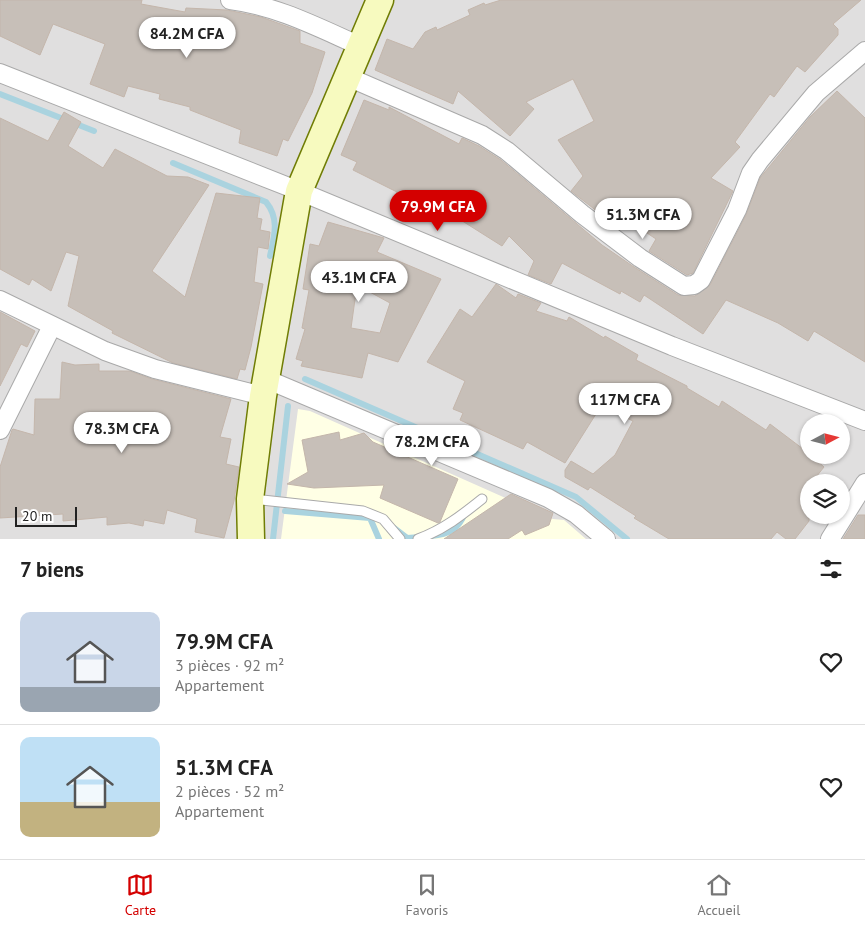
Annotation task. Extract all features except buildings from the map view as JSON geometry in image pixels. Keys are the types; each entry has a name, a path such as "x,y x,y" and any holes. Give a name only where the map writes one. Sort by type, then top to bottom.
{"street":[{"path":"230,0 280,10 363,39"},
{"path":"251,539 250,499 265,388 299,191 380,0"},
{"path":"348,77 482,135 507,152 633,253 684,286 694,285 701,280 737,210 751,173 760,160 816,93 865,51"},
{"path":"0,73 299,191 672,346 865,421"},
{"path":"0,300 104,351 155,369 265,388 548,498 576,514 606,539"},
{"path":"0,430 52,326"},
{"path":"830,539 865,482"}],"lane":[{"path":"418,539 450,524 482,498"},
{"path":"250,499 363,511 383,518 400,539"}],"shaded area":[{"path":"0,0 865,0 865,539 0,539"},
{"path":"298,409 310,411 553,519 564,520 586,539 281,539"}],"waterway":[{"path":"0,94 94,131"},
{"path":"173,163 266,202 273,215 275,228 270,256"},
{"path":"305,379 576,497 627,539"},
{"path":"273,539 288,406"},
{"path":"285,511 370,518 379,539"},
{"path":"431,536 452,530 465,513"},
{"path":"394,528 407,538 421,537"}]}
